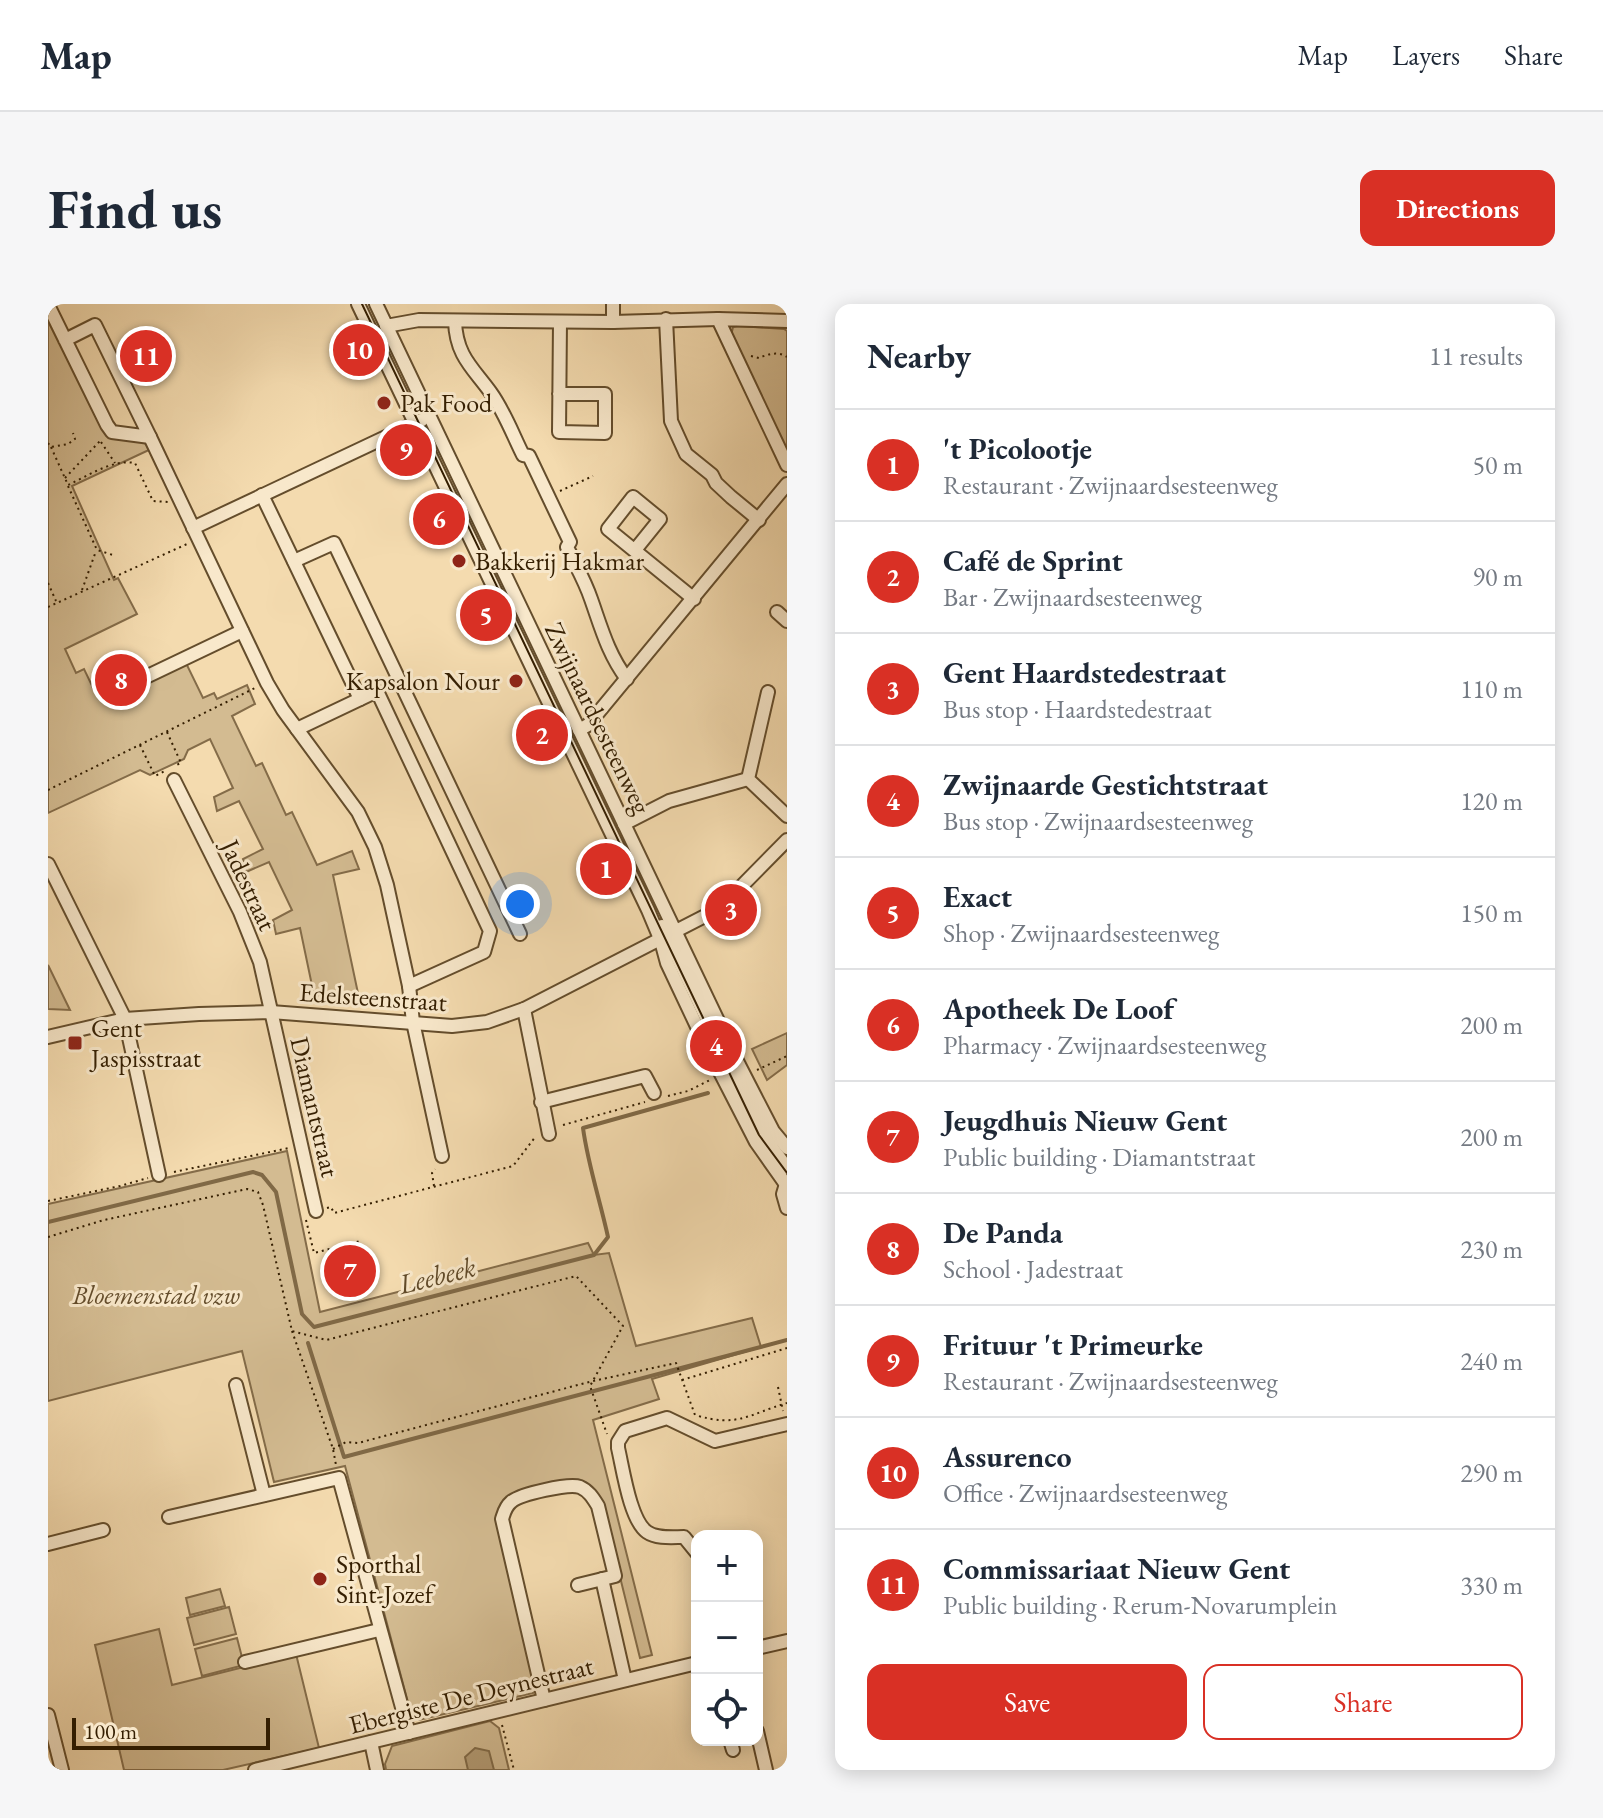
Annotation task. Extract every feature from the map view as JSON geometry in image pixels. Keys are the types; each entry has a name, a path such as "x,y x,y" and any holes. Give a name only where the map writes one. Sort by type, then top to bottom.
{"street":[{"name":"Zwijnaardsesteenweg","path":"363,304 415,423 668,937 773,1131 787,1148"},
{"path":"363,304 656,906 762,1134 787,1168"},
{"name":"Zwijnaardsesteenweg","path":"376,304 624,824 668,937 667,963 756,1142 786,1185 783,1194 787,1208"},
{"path":"419,304 419,320"},
{"path":"613,304 613,322"},
{"path":"738,304 739,319"},
{"path":"48,305 112,432 150,437"},
{"path":"666,319 671,421 686,454 759,520"},
{"path":"718,319 787,465"},
{"path":"386,326 419,320 613,322 786,319"},
{"path":"455,321 455,331 466,361 491,393 523,455 529,456 570,542 567,547 589,593 598,624 627,679"},
{"path":"559,394 605,394 605,433 559,432 559,394 560,322"},
{"path":"65,340 95,325 267,683 358,812 375,847 387,885 409,986 413,1022 442,1156"},
{"path":"196,533 262,495 430,417"},
{"path":"579,730 588,725 627,679 787,484"},
{"path":"262,495 360,699"},
{"path":"294,561 334,543 520,934"},
{"path":"635,550 694,599"},
{"path":"131,684 242,631"},
{"path":"297,729 398,680"},
{"path":"377,691 490,931 484,952 409,986"},
{"path":"748,779 768,692"},
{"path":"748,779 787,816"},
{"path":"624,824 669,801 748,779"},
{"name":"Jadestraat","path":"174,780 240,912 260,962 271,1012"},
{"name":"Edelsteenstraat","path":"48,1037 125,1019 199,1014 271,1012 452,1026 487,1022 524,1009 668,937 724,904 787,840"},
{"path":"48,864 125,1019 159,1175"},
{"path":"524,1009 548,1130"},
{"name":"Diamantstraat","path":"271,1012 316,1211"},
{"path":"541,1102 645,1076 656,1096"},
{"path":"236,1385 264,1495"},
{"path":"691,1546 684,1537 659,1536 647,1531 636,1518 618,1442 625,1431 667,1418 715,1441 787,1424"},
{"path":"169,1517 339,1478 409,1733"},
{"path":"544,1700 503,1528 505,1508 513,1499 571,1485 584,1489 598,1506 615,1576 578,1585"},
{"path":"48,1544 103,1530"},
{"path":"602,1579 625,1680"},
{"path":"245,1662 379,1630"},
{"path":"763,1647 787,1641"},
{"name":"Ebergiste De Deynestraat","path":"255,1770 691,1664"},
{"path":"48,1715 57,1767"},
{"path":"371,1742 377,1770"},
{"path":"760,1746 766,1770"}],"path":[{"path":"734,354 759,358 767,354 782,354 787,357"},
{"path":"51,447 68,444 75,439 73,433"},
{"path":"65,479 100,441 116,464"},
{"path":"48,443 97,550 81,592"},
{"path":"68,485 116,464 135,463 153,501 182,503"},
{"path":"548,497 593,476"},
{"path":"48,607 196,533"},
{"path":"97,550 113,555"},
{"path":"48,583 57,602"},
{"path":"48,790 267,683"},
{"path":"139,744 155,776 181,763 167,731"},
{"path":"745,1076 787,1056"},
{"path":"567,1124 656,1096 688,1091 722,1074"},
{"path":"360,1241 314,1253 304,1214 331,1207 334,1213 513,1166 537,1135 548,1130"},
{"path":"48,1201 300,1145"},
{"path":"434,1187 432,1173 442,1156"},
{"path":"48,1237 104,1220 247,1189 258,1192 292,1331 334,1448 339,1478"},
{"path":"292,1331 326,1340 576,1276 623,1326 590,1386 606,1433 618,1442"},
{"path":"682,1380 787,1348"},
{"path":"334,1448 593,1381 676,1363 695,1415 724,1421 750,1417 787,1403"},
{"path":"778,1387 787,1424"},
{"path":"499,1711 514,1770"}],"green space":[{"path":"48,314 106,435 147,442 151,449 72,486 114,580 118,578 137,614 65,649 76,673 84,669 95,692 104,688 110,699 186,663 203,698 214,693 217,699 247,685 255,704 232,716 256,766 262,763 286,815 292,812 317,865 352,851 359,869 333,875 359,998 314,995 300,928 276,934 273,920 292,910 269,862 246,872 243,859 263,849 239,801 217,811 214,797 233,788 210,739 188,750 184,759 150,775 140,770 48,813"},
{"path":"733,327 787,331 787,452 731,336"},
{"path":"48,965 70,1010 48,1009"},
{"path":"787,1033 787,1065 767,1080 752,1049"},
{"name":"Bloemenstad vzw","path":"287,1151 320,1312 588,1243 594,1255 609,1253 636,1346 752,1318 761,1347 652,1379 659,1399 593,1420 652,1655 640,1658 602,1504 587,1484 571,1480 511,1495 501,1505 533,1677 533,1693 419,1720 410,1710 345,1466 274,1482 242,1351 48,1401 48,1204"},
{"path":"220,1589 225,1606 190,1615 186,1598"},
{"path":"229,1607 236,1634 194,1645 187,1618"},
{"path":"159,1629 172,1685 296,1654 319,1748 223,1770 124,1770 95,1645"},
{"path":"237,1638 244,1665 202,1676 195,1649"},
{"path":"490,1721 499,1728 509,1770 386,1770 385,1764 392,1746"}],"shaded area":[{"path":"475,1748 489,1751 494,1770 468,1770 465,1757"}],"waterway":[{"name":"Leebeek","path":"48,1222 253,1172 262,1175 276,1192 302,1314 314,1327 594,1255 608,1237 583,1128 708,1093"},
{"path":"308,1343 344,1457 787,1340"}],"tram line":[{"path":"362,304 759,1135 787,1173"}],"place":[{"name":"Assurenco","path":"359,350"},
{"name":"Commissariaat Nieuw Gent","path":"146,356"},
{"name":"Pak Food","path":"384,403"},
{"name":"Frituur 't Primeurke","path":"406,450"},
{"name":"Apotheek De Loof","path":"439,519"},
{"name":"Bakkerij Hakmar","path":"459,561"},
{"name":"Exact","path":"486,615"},
{"name":"De Panda","path":"121,680"},
{"name":"Kapsalon Nour","path":"516,681"},
{"name":"Café de Sprint","path":"542,735"},
{"name":"'t Picolootje","path":"606,869"},
{"name":"Gent Haardstedestraat","path":"731,910"},
{"name":"Gent Jaspisstraat","path":"75,1043"},
{"name":"Zwijnaarde Gestichtstraat","path":"716,1046"},
{"name":"Jeugdhuis Nieuw Gent","path":"350,1271"},
{"name":"Sporthal Sint-Jozef","path":"320,1579"}]}
